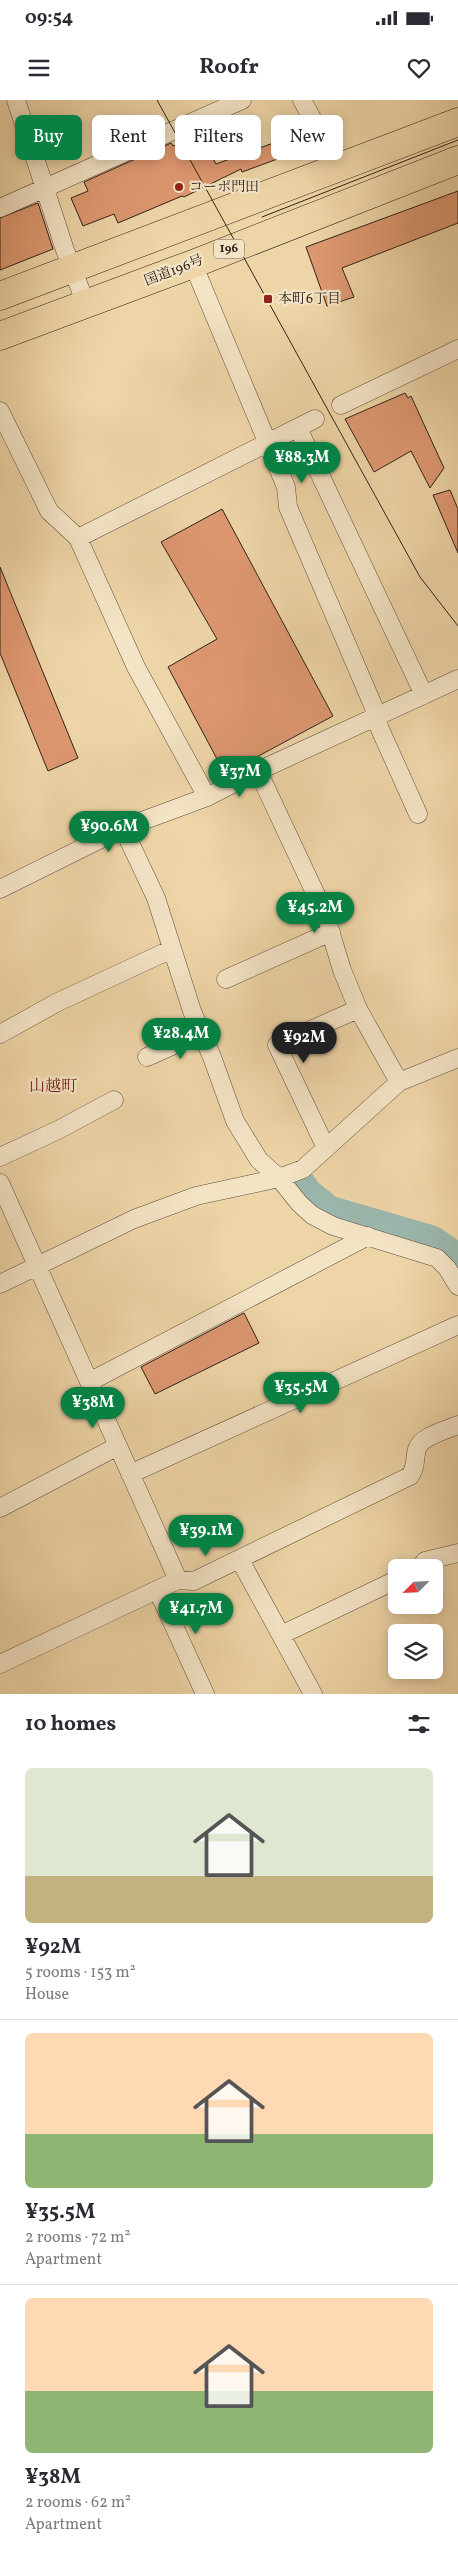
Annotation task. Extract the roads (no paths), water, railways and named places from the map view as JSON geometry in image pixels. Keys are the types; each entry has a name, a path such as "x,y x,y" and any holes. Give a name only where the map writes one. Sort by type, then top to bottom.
{"highway":[{"path":"0,296 458,122"},
{"name":"国道196号","path":"0,336 193,264 458,160"}],"street":[{"path":"16,100 72,269 86,304"},
{"path":"0,208 45,190 242,100"},
{"path":"302,100 338,168"},
{"path":"193,264 286,487 288,507 418,814"},
{"path":"341,405 458,349"},
{"path":"0,410 49,511 78,538 136,667 208,796"},
{"path":"78,538 315,419"},
{"path":"298,428 424,695"},
{"path":"0,889 123,828 208,796 458,679"},
{"path":"258,771 325,914 342,970 358,1009 399,1082"},
{"path":"123,828 156,898 192,1011 235,1121 246,1143 259,1160 279,1178 312,1216 333,1226 437,1258 451,1274 458,1286"},
{"path":"226,979 331,932"},
{"path":"0,1034 58,1002 172,949"},
{"path":"326,1148 277,1045 358,1009"},
{"path":"147,1057 201,1033"},
{"path":"0,1284 134,1219 196,1196 279,1178 303,1169 399,1082 458,1058"},
{"path":"0,1157 58,1130 114,1100"},
{"path":"0,1183 178,1580"},
{"path":"89,1382 368,1236"},
{"path":"130,1474 458,1325"},
{"path":"0,1664 178,1580 194,1581 240,1560 410,1476 416,1468 417,1448 423,1441 458,1425"},
{"path":"0,1508 118,1446"},
{"path":"433,1559 458,1553"},
{"path":"240,1560 313,1694"},
{"path":"281,1635 388,1584"},
{"path":"158,1591 204,1694"}],"waterway":[{"path":"298,1185 305,1195 327,1213 430,1243 458,1262"}],"tram line":[{"path":"157,100 420,577 458,626"},
{"path":"262,217 458,140"}],"place":[{"name":"コーポ門田","path":"179,187"},
{"name":"本町6丁目","path":"268,299"}],"district":[{"name":"山越町","path":"53,1087"}]}
